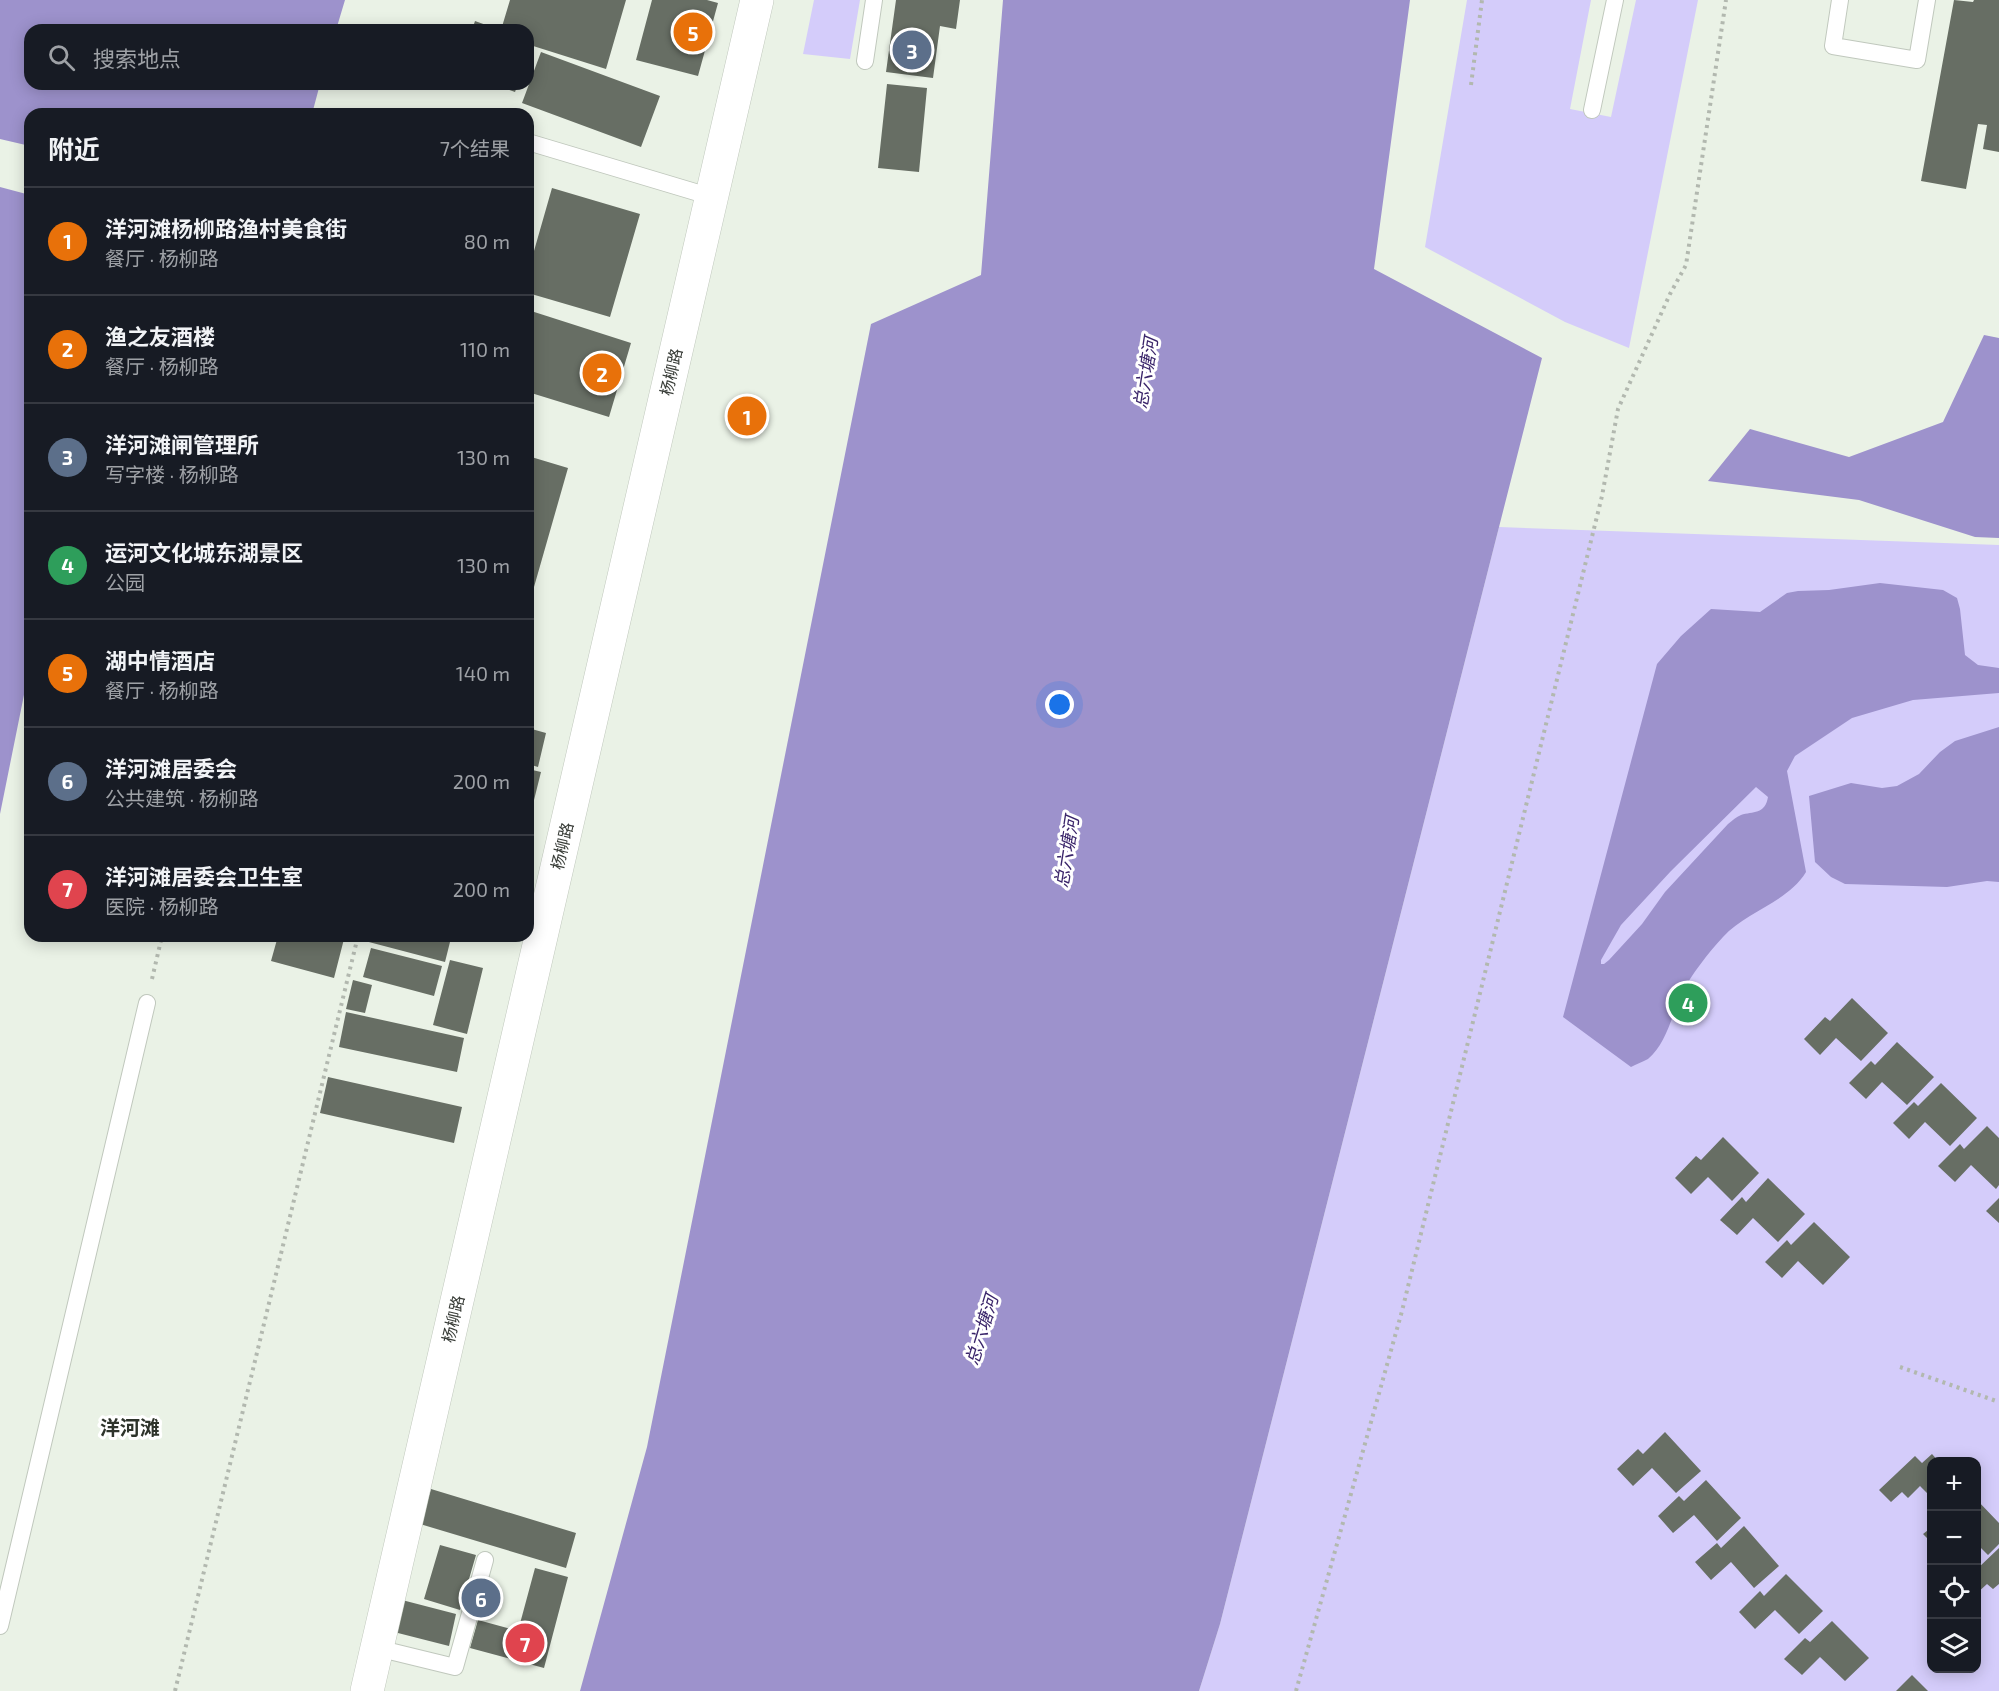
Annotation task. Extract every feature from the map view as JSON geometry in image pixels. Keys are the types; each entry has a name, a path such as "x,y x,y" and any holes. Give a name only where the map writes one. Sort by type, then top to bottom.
{"street":[{"name":"杨柳路","path":"367,1691 757,0"}],"lane":[{"path":"865,61 874,0"},
{"path":"1592,110 1615,0"},
{"path":"1840,0 1833,46 1917,60 1927,0"},
{"path":"534,144 712,197"},
{"path":"0,1626 147,1003"},
{"path":"376,1648 455,1667 485,1560"}],"path":[{"path":"1471,85 1482,0"},
{"path":"1296,1691 1402,1311 1602,496 1618,409 1670,294 1686,265 1726,0"},
{"path":"147,1003 161,942"},
{"path":"175,1691 357,942"},
{"path":"1900,1367 1999,1402"}],"shaded area":[{"path":"814,0 860,0 850,59 803,54"},
{"path":"1467,0 1591,0 1570,109 1611,117 1636,0 1698,0 1629,348 1565,322 1425,247"},
{"path":"1499,527 1999,545 1999,1691 1199,1691 1220,1624"}],"water":[{"path":"0,0 345,0 338,24 24,24 24,90 318,90 314,108 24,108 24,145 0,139"},
{"name":"总六塘河","path":"1003,0 1410,0 1374,269 1542,358 1220,1624 1199,1691 580,1691 647,1447 871,324 981,275"},
{"path":"0,187 24,193 24,695 0,814"},
{"path":"1984,335 1999,338 1999,538 1975,537 1859,500 1708,481 1750,429 1849,457 1943,422"},
{"path":"1880,583 1943,590 1957,598 1965,655 1978,665 1999,668 1999,693 1913,700 1852,718 1795,756 1787,771 1806,872 1788,892 1732,928 1718,943 1686,986 1660,1045 1648,1059 1631,1067 1563,1017 1657,664 1681,636 1711,609 1760,612 1787,593","holes":["1756,787 1768,797 1761,810 1741,815 1728,824 1665,892 1642,924 1609,960 1601,964 1601,960 1621,925 1671,871"]},
{"path":"1999,727 1999,882 1987,881 1947,887 1845,884 1831,877 1815,862 1809,796 1851,783 1882,788 1897,786 1919,774 1940,752 1955,741"}],"building":[{"path":"510,0 626,0 606,69 534,46 534,24 503,24"},
{"path":"652,0 707,0 718,3 698,76 636,60"},
{"path":"896,0 960,0 956,29 940,26 933,78 886,72"},
{"path":"1954,0 1973,2 1974,0 1999,0 1999,152 1983,149 1987,125 1978,124 1966,189 1921,181"},
{"path":"541,52 660,96 641,147 522,103 527,90 534,90 534,71"},
{"path":"887,84 927,88 919,172 878,168"},
{"path":"552,188 640,214 610,317 534,295 534,251"},
{"path":"534,312 631,343 609,417 534,394"},
{"path":"534,458 568,468 534,587"},
{"path":"534,730 546,733 538,767 534,766"},
{"path":"534,770 541,772 534,800"},
{"path":"276,942 343,942 334,978 271,961"},
{"path":"369,942 450,942 445,962"},
{"path":"371,948 442,966 434,996 363,977"},
{"path":"450,960 483,968 467,1034 433,1025"},
{"path":"353,980 372,985 365,1013 346,1009"},
{"path":"1852,998 1888,1033 1861,1061 1836,1038 1820,1055 1804,1039 1825,1017 1830,1021"},
{"path":"346,1012 464,1038 457,1072 339,1047"},
{"path":"1897,1042 1934,1077 1907,1105 1882,1082 1866,1099 1849,1083 1871,1061 1875,1065"},
{"path":"328,1077 462,1107 454,1143 320,1113"},
{"path":"1941,1083 1977,1118 1950,1146 1925,1122 1909,1139 1893,1123 1914,1102 1918,1106"},
{"path":"1987,1126 1999,1138 1999,1185 1996,1189 1971,1165 1955,1182 1938,1166 1960,1144 1964,1149"},
{"path":"1723,1137 1759,1173 1732,1201 1708,1177 1691,1194 1675,1178 1696,1156 1701,1160"},
{"path":"1768,1178 1805,1214 1778,1242 1753,1218 1737,1235 1720,1220 1742,1197 1746,1202"},
{"path":"1999,1198 1999,1223 1986,1211"},
{"path":"1814,1222 1850,1257 1823,1285 1798,1261 1782,1278 1765,1262 1787,1240 1791,1245"},
{"path":"1665,1432 1701,1471 1676,1493 1652,1468 1633,1486 1617,1469 1638,1449 1643,1454"},
{"path":"1915,1456 1922,1463 1927,1458 1927,1493 1920,1486 1908,1498 1902,1492 1891,1502 1879,1490"},
{"path":"1706,1480 1741,1518 1717,1541 1694,1515 1673,1533 1658,1516 1679,1496 1684,1501"},
{"path":"431,1489 576,1533 566,1568 420,1524"},
{"path":"1981,1504 1999,1523 1999,1544 1988,1555 1981,1548"},
{"path":"1744,1526 1779,1566 1754,1588 1731,1562 1711,1580 1695,1562 1717,1543 1721,1548"},
{"path":"440,1545 476,1555 460,1610 424,1599"},
{"path":"1999,1548 1999,1584 1993,1589 1987,1584 1981,1589 1981,1565"},
{"path":"535,1568 568,1577 544,1668 470,1648 478,1620 518,1631"},
{"path":"1786,1574 1823,1611 1799,1634 1775,1610 1755,1629 1739,1612 1760,1591 1764,1596"},
{"path":"402,1600 456,1614 449,1646 394,1632"},
{"path":"1832,1621 1869,1658 1845,1681 1820,1657 1802,1675 1784,1659 1805,1638 1810,1642"},
{"path":"1912,1675 1928,1691 1896,1691"}],"place":[{"name":"湖中情酒店","path":"693,32"},
{"name":"洋河滩闸管理所","path":"912,50"},
{"name":"渔之友酒楼","path":"602,373"},
{"name":"洋河滩杨柳路渔村美食街","path":"747,416"},
{"name":"运河文化城东湖景区","path":"1688,1003"},
{"name":"洋河滩居委会","path":"481,1598"},
{"name":"洋河滩居委会卫生室","path":"525,1643"}],"district":[{"name":"洋河滩","path":"130,1428"}]}
